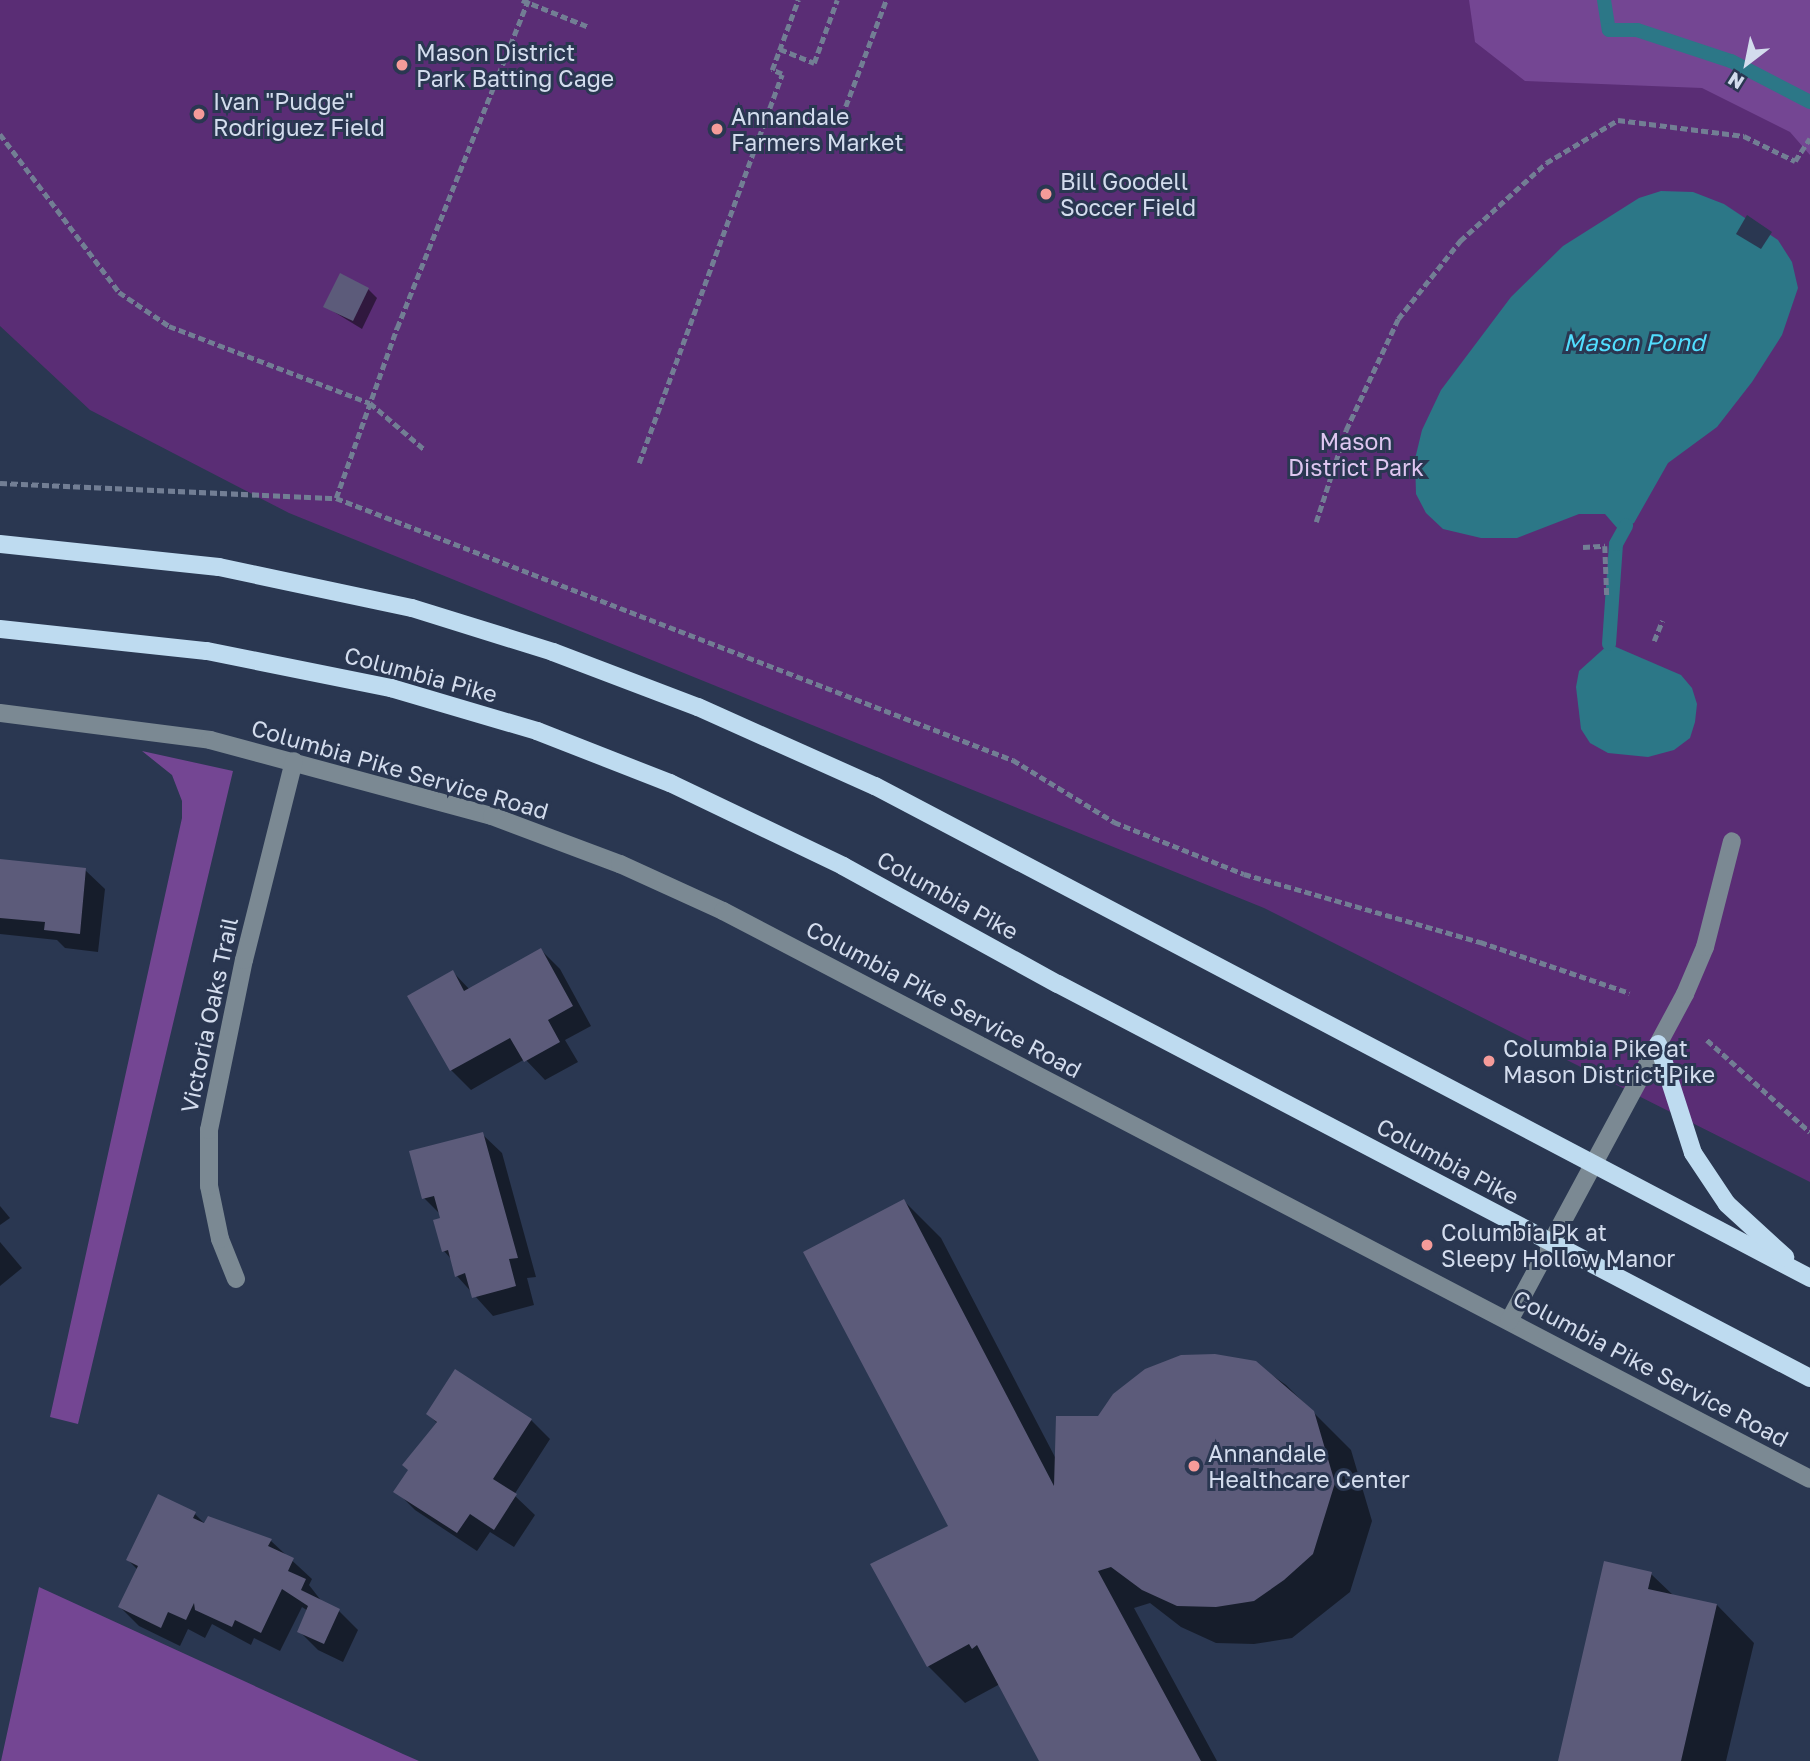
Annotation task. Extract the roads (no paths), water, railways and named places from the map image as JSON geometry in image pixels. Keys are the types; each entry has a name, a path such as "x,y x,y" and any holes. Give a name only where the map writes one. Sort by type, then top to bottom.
{"main road":[{"path":"0,544 219,567 412,608 553,652 698,707 875,786 1808,1277"},
{"name":"Columbia Pike","path":"0,629 207,651 391,688 537,731 670,783 843,866 1549,1243 1810,1378"},
{"path":"1658,1044 1693,1153 1727,1204 1808,1277"}],"street":[{"name":"Columbia Pike Service Road","path":"0,713 210,740 492,816 620,864 712,906 1810,1479"},
{"name":"Victoria Oaks Trail","path":"236,1279 220,1239 209,1186 209,1130 244,960 294,761"},
{"path":"1508,1321 1658,1044 1705,947 1732,841"}],"water":[{"name":"Mason Pond","path":"1661,191 1693,192 1724,204 1778,240 1792,262 1798,288 1782,335 1752,382 1717,427 1668,463 1634,523 1618,529 1605,514 1579,514 1517,538 1481,538 1443,529 1426,513 1416,494 1415,459 1422,430 1441,390 1511,297 1563,246 1639,198"},
{"path":"1609,644 1681,675 1692,688 1697,704 1695,722 1690,738 1674,750 1648,757 1608,753 1590,743 1581,729 1576,687 1579,671"}],"waterway":[{"path":"1604,0 1609,30 1637,30 1731,61 1810,102"},
{"path":"1609,644 1616,544 1626,526"}],"place":[{"name":"Mason District Park Batting Cage","path":"402,65"},
{"name":"Ivan \"Pudge\" Rodriguez Field","path":"199,114"},
{"name":"Annandale Farmers Market","path":"717,129"},
{"name":"Bill Goodell Soccer Field","path":"1046,194"},
{"name":"Columbia Pike at Mason District Pike","path":"1489,1061"},
{"name":"Columbia Pk at Sleepy Hollow Manor","path":"1427,1245"},
{"name":"Annandale Healthcare Center","path":"1194,1466"}],"park label":[{"name":"Mason District Park","path":"1356,454"}]}
